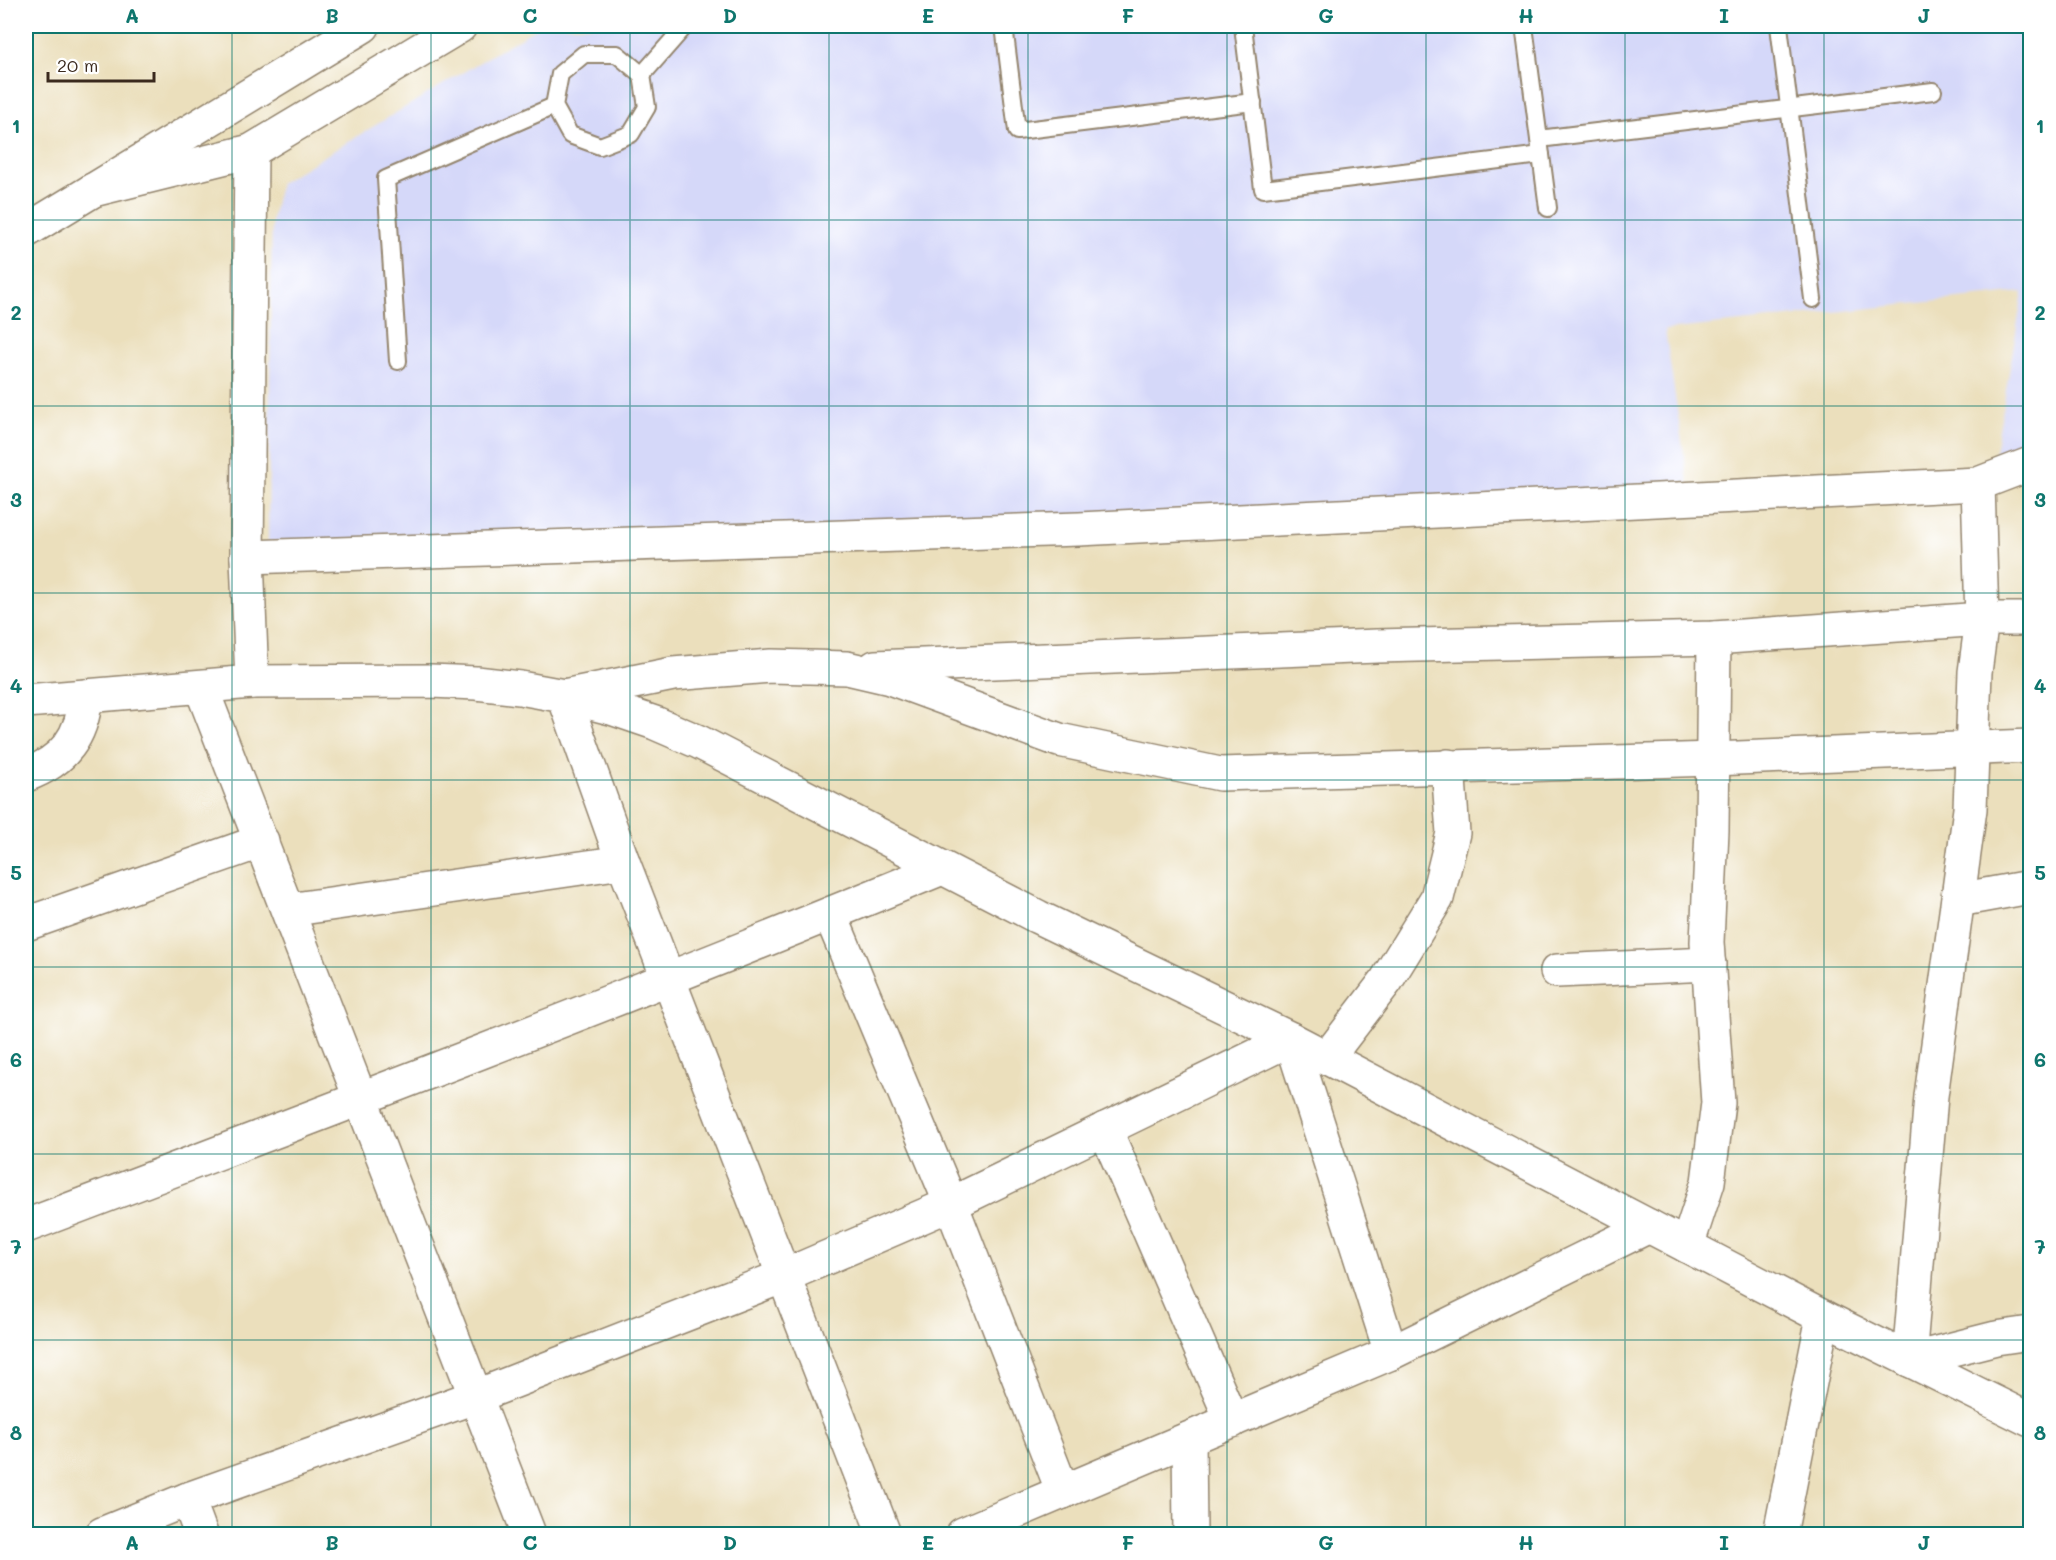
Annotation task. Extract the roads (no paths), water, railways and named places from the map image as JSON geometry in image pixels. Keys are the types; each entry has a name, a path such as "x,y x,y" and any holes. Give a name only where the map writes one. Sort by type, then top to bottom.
{"street":[{"path":"26,231 363,26"},
{"path":"93,190 251,151 460,26"},
{"path":"251,151 247,557 252,682"},
{"path":"247,557 1079,529 1978,484 2031,464"},
{"path":"1909,1360 1931,1096 1970,809 1975,672 1982,619 1978,484"},
{"path":"564,696 673,674 771,666 847,668 1377,646 1714,638 1982,619 2031,619"},
{"path":"1687,1246 1708,1182 1718,1103 1707,942 1714,638"},
{"path":"847,668 891,678 1059,740 1220,774 1713,759 2031,746"},
{"path":"26,701 252,682 430,681 476,683 564,696 611,708 655,723 699,742 1038,917 1291,1039 1823,1317 2031,1420"},
{"path":"201,687 529,1534"},
{"path":"26,775 49,765 64,752 76,735 84,716 86,696"},
{"path":"564,696 668,978 885,1534"},
{"path":"1327,1058 1386,981 1437,898 1453,833 1448,766"},
{"path":"26,924 262,841"},
{"path":"288,910 624,862"},
{"path":"26,1226 362,1099 942,868"},
{"path":"1958,900 2031,887"},
{"path":"830,914 951,1204 1063,1492"},
{"path":"1557,971 1709,964"},
{"path":"102,1534 188,1499 477,1396 784,1276 951,1204 1291,1039"},
{"path":"1291,1039 1391,1353"},
{"path":"1105,1129 1232,1420"},
{"path":"963,1534 1391,1353 1649,1226"},
{"path":"1780,1534 1823,1317"},
{"path":"1909,1360 1996,1338 2031,1334"},
{"path":"1189,1439 1190,1534"},
{"path":"188,1499 201,1534"}],"lane":[{"path":"642,75 686,26"},
{"path":"1004,26 1017,131 1253,102"},
{"path":"1243,26 1263,189 1790,109 1933,91"},
{"path":"1524,26 1548,208"},
{"path":"1779,26 1813,299"},
{"path":"585,54 617,54 642,75 647,107 631,134 600,146 570,135 554,106 560,74 585,54"},
{"path":"398,361 386,178 554,106"}]}
